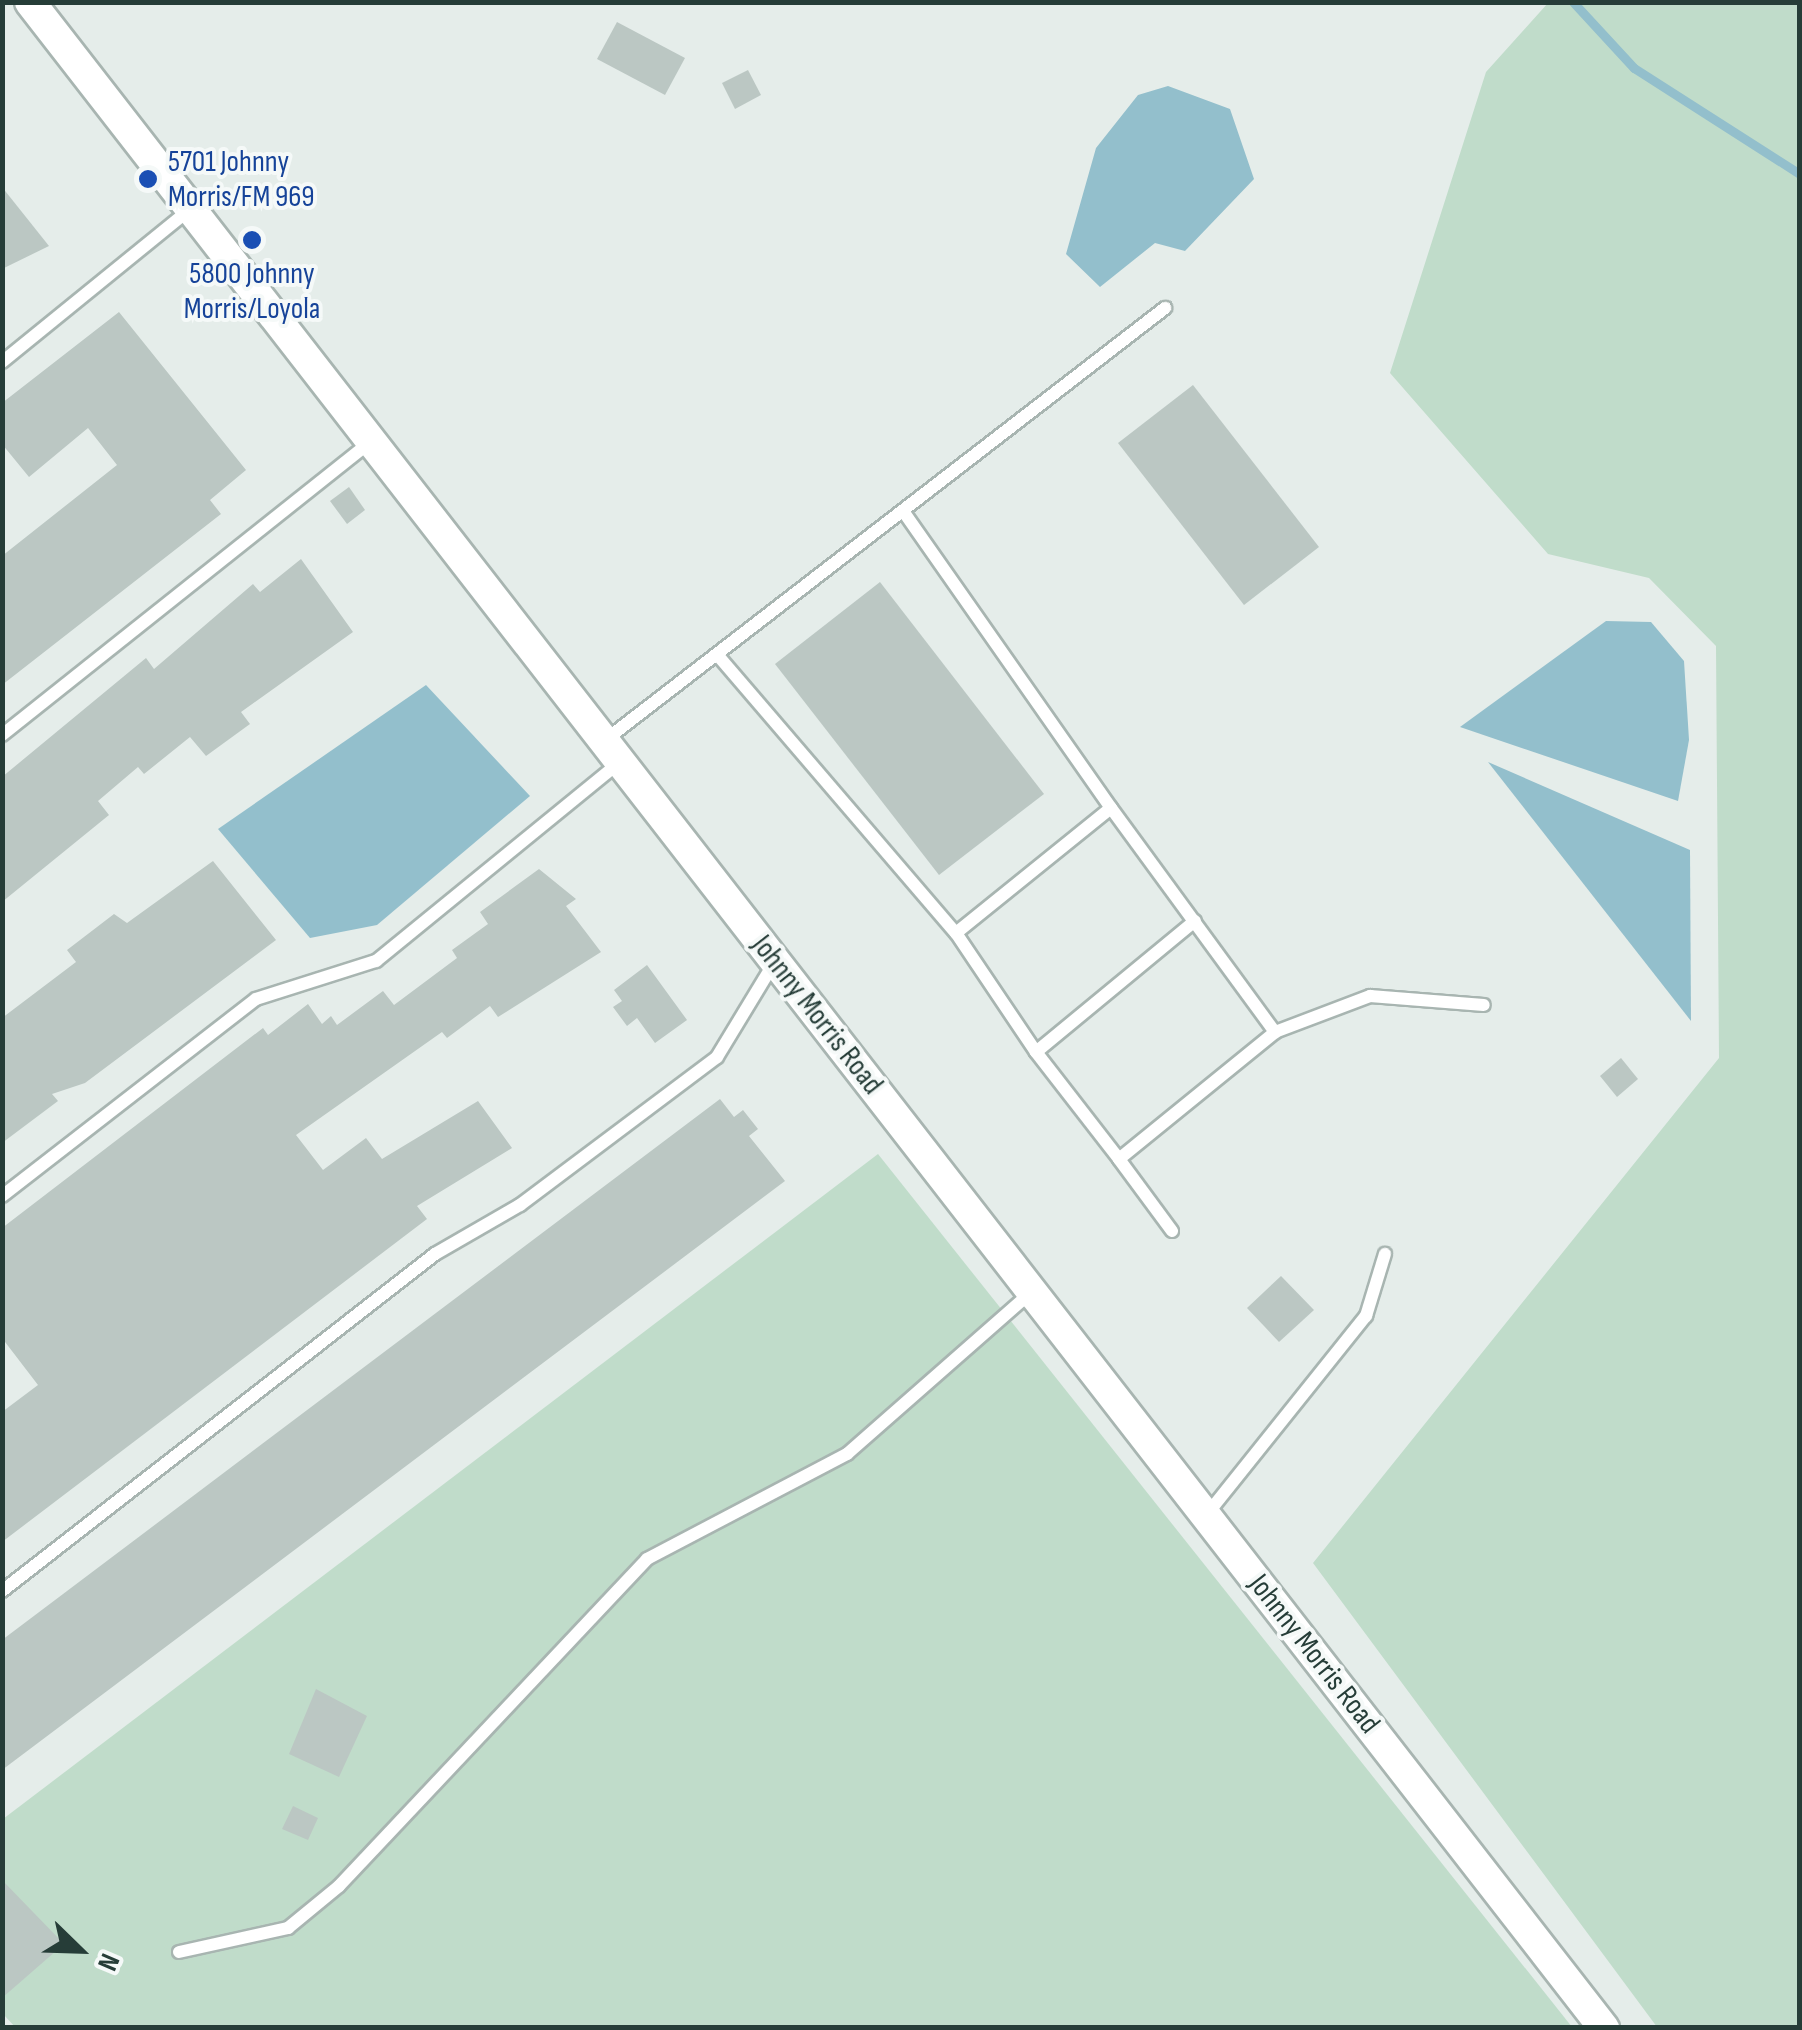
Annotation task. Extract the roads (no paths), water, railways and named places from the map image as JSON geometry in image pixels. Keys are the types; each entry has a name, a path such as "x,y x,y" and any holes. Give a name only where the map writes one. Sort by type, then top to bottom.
{"street":[{"name":"Johnny Morris Road","path":"30,2 1604,2028"}],"lane":[{"path":"2,362 190,209"},
{"path":"2,1196 256,999 376,961 720,658 1165,308"},
{"path":"2,735 371,442"},
{"path":"906,514 1111,808 1275,1032"},
{"path":"720,658 956,933 1036,1052 1172,1230"},
{"path":"956,933 1111,808"},
{"path":"1036,1052 1194,921"},
{"path":"2,1591 435,1254 520,1205 703,1068 775,961"},
{"path":"1119,1159 1275,1032 1370,996 1484,1005"},
{"path":"1206,1515 1366,1316 1385,1254"},
{"path":"180,1952 288,1928 340,1886 647,1559 847,1454 1032,1292"}],"water":[{"path":"1168,86 1230,109 1254,179 1185,251 1155,243 1100,287 1066,254 1096,148 1138,95"},
{"path":"1606,621 1651,622 1684,661 1689,740 1678,801 1460,727"},
{"path":"426,685 530,796 377,925 310,938 218,829"},
{"path":"1488,762 1690,850 1691,1021"}],"waterway":[{"path":"1573,2 1634,68 1800,174"}],"place":[{"name":"5701 Johnny Morris/FM 969","path":"148,179"},
{"name":"5800 Johnny Morris/Loyola","path":"252,240"}]}
